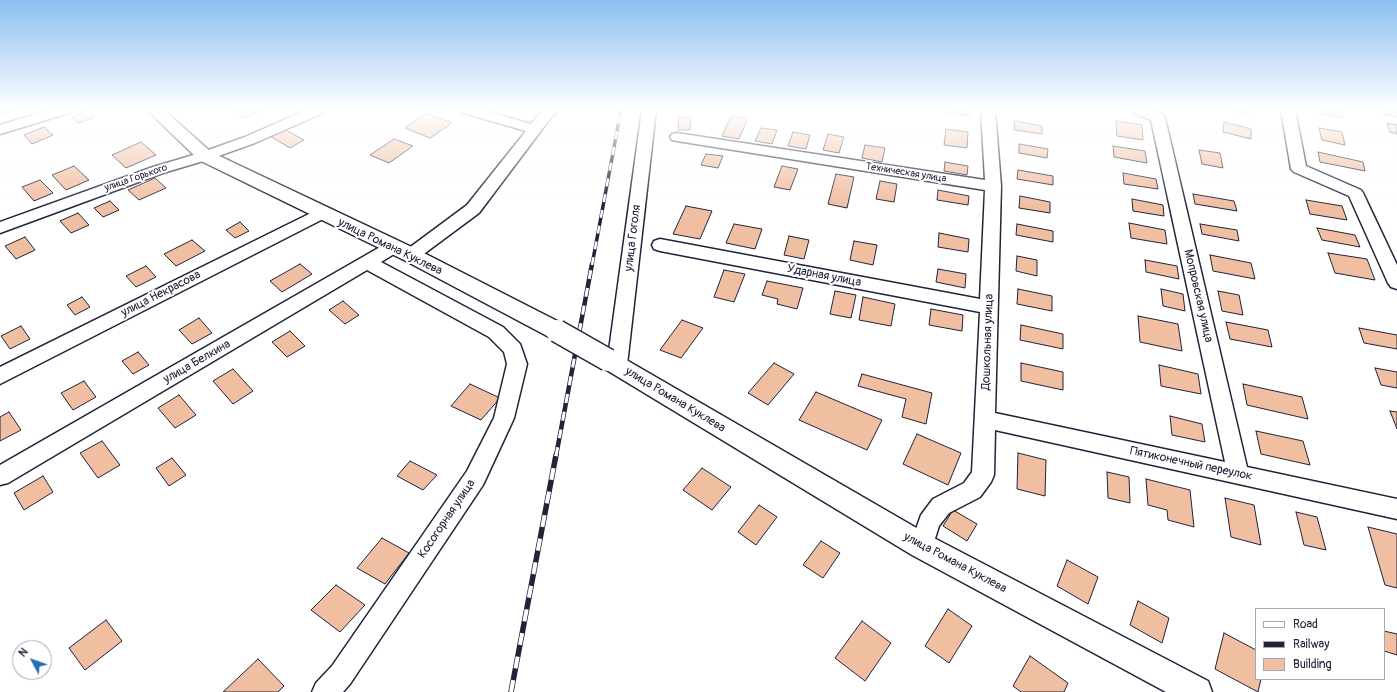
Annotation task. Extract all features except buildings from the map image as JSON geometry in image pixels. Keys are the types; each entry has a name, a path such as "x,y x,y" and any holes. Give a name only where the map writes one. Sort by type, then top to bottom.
{"street":[{"name":"улица Романа Куклева","path":"190,142 205,156 410,255 557,331 922,546 1197,692"},
{"name":"улица Горького","path":"0,228 158,170 244,142"},
{"path":"410,255 473,209 525,142"},
{"name":"улица Гоголя","path":"612,363 644,142"},
{"name":"Техническая улица","path":"711,142 993,186"},
{"name":"Дошкольная улица","path":"922,546 929,522 941,506 972,490 983,475 993,186 990,142"},
{"name":"Мопровская улица","path":"1163,142 1238,474"},
{"path":"1294,142 1299,169 1355,193 1397,283"},
{"name":"улица Некрасова","path":"0,376 321,213"},
{"name":"Ударная улица","path":"660,245 989,307"},
{"name":"улица Белкина","path":"0,476 393,247"},
{"name":"Косогорная улица","path":"325,692 340,675 475,478 504,418 517,364 513,349 496,332 367,262"},
{"name":"Пятиконечный переулок","path":"985,420 1397,509"}],"railway":[{"path":"592,265 615,142"},
{"path":"556,456 592,264"},
{"path":"511,692 556,455"}]}
